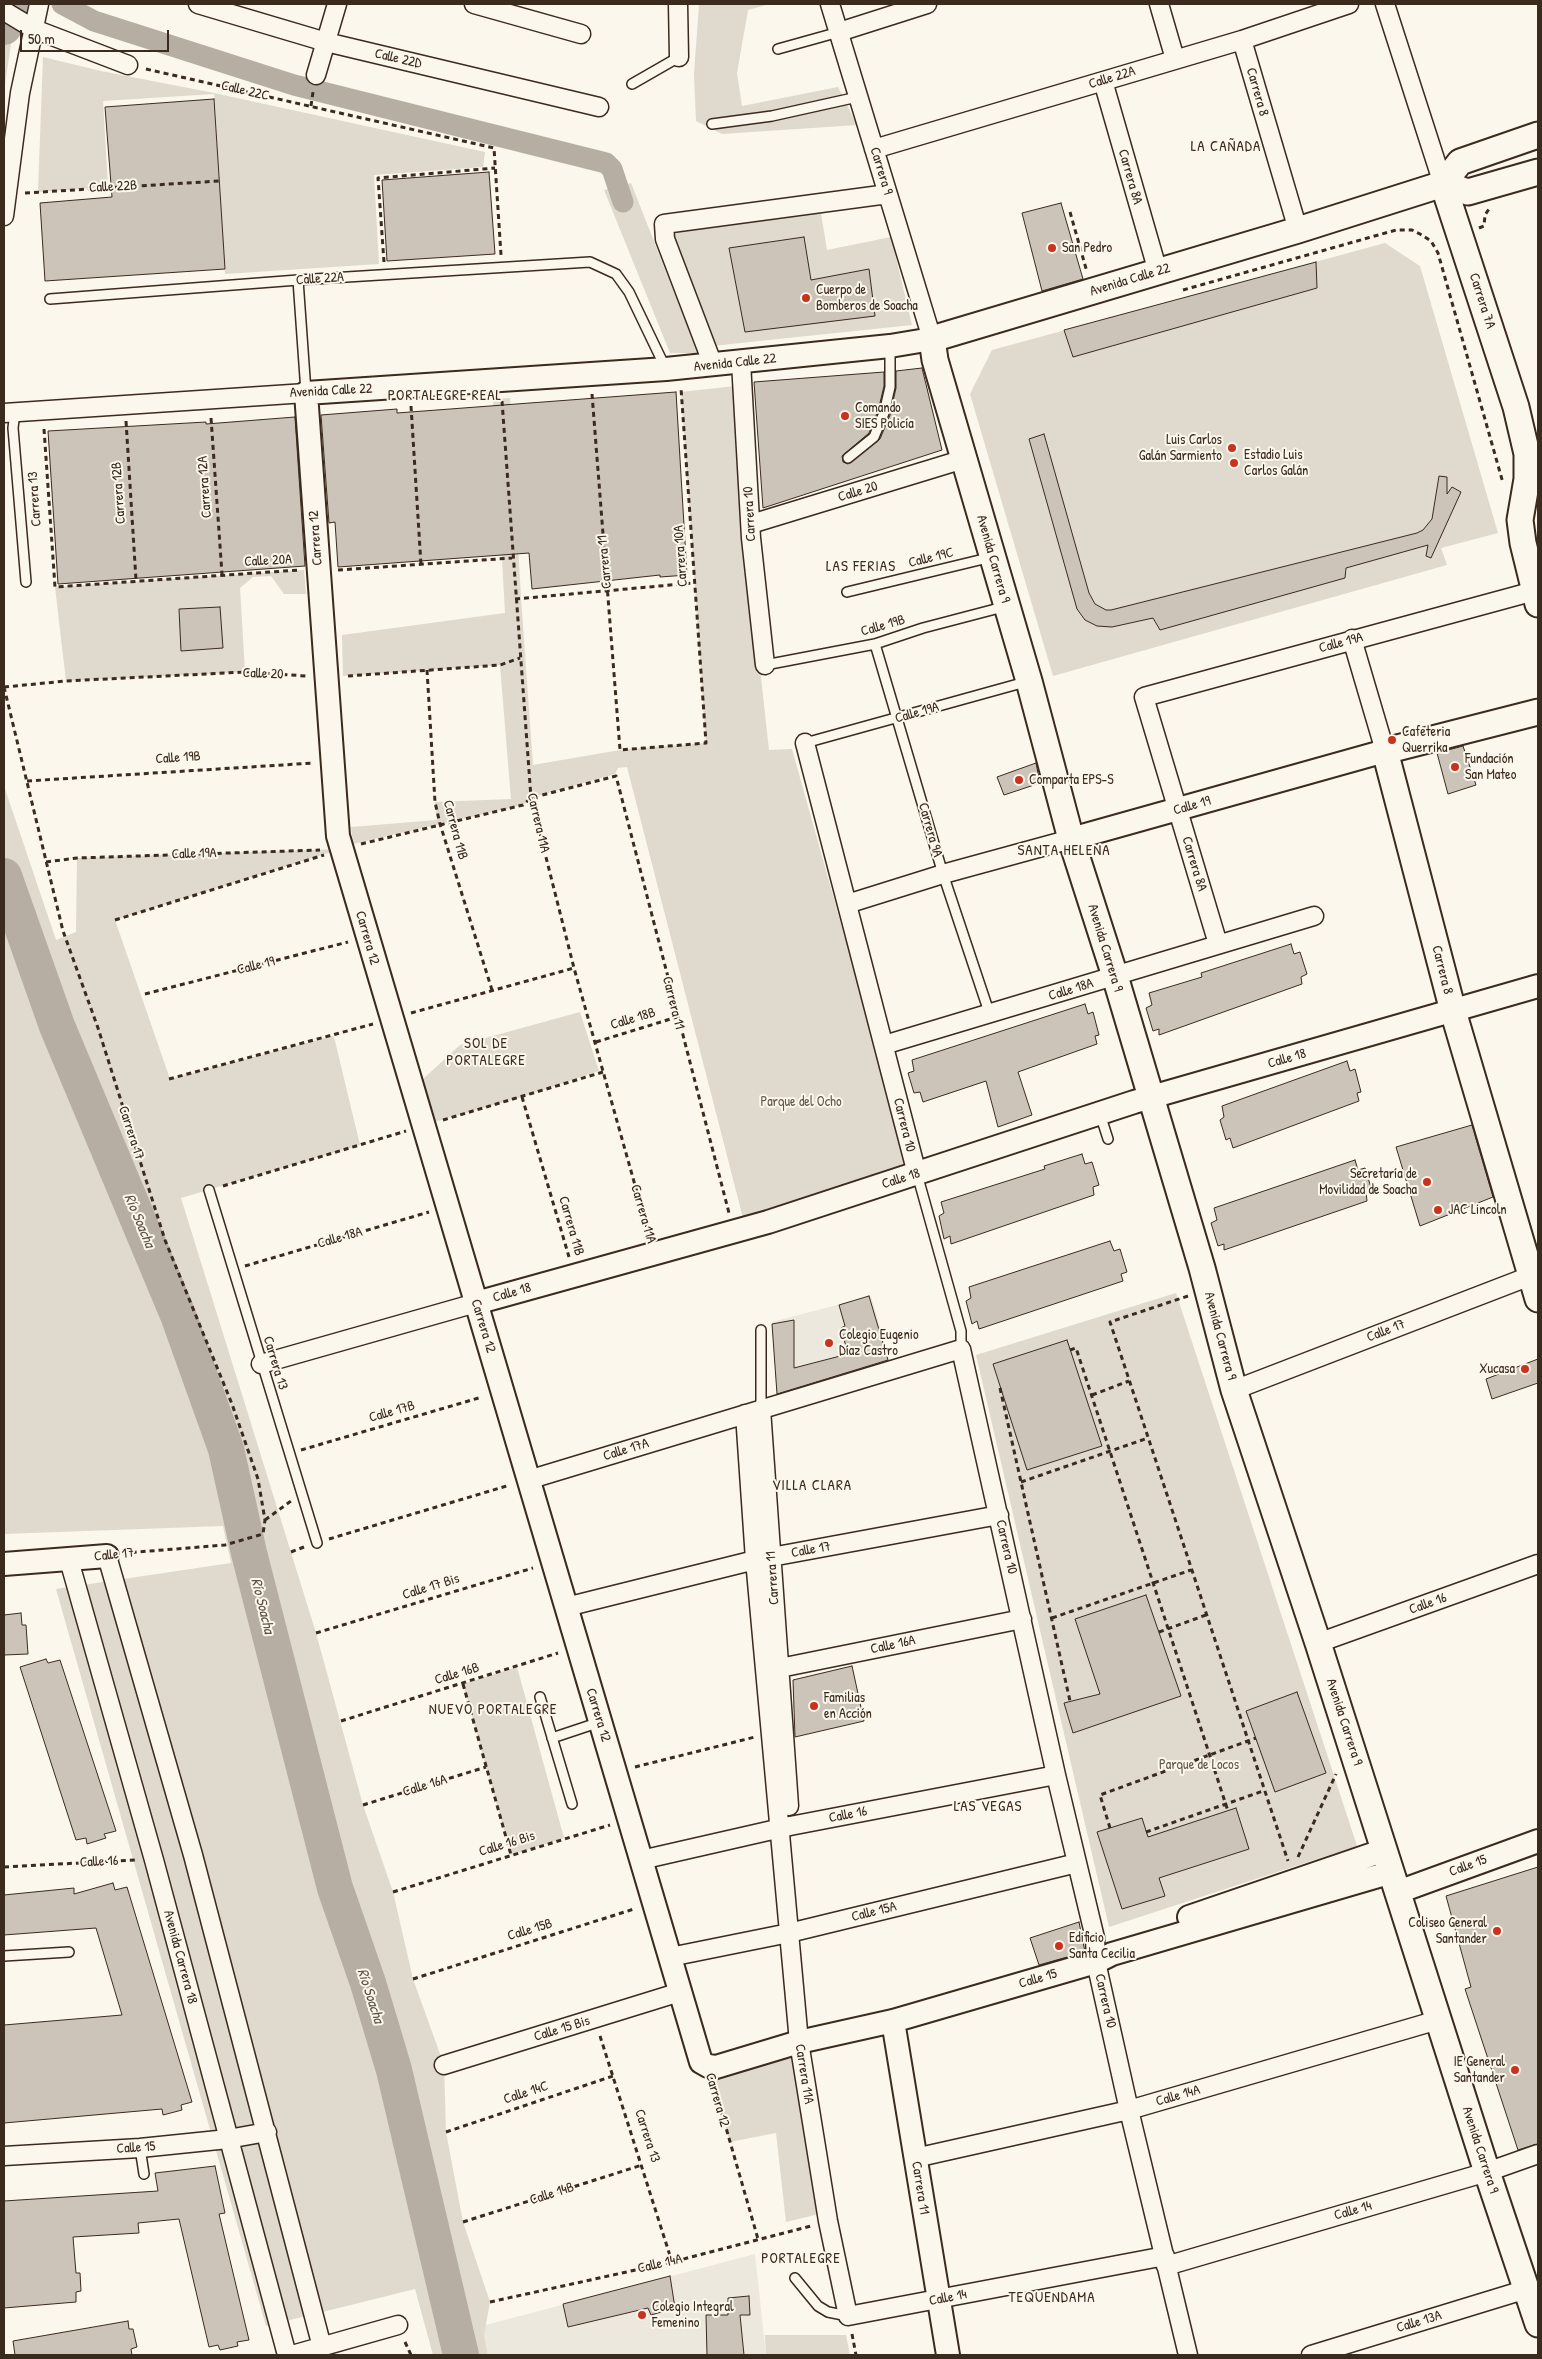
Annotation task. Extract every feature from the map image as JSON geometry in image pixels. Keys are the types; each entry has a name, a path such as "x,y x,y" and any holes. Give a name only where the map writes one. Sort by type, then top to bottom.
{"main road":[{"path":"1538,135 1460,162 1443,184 1468,192 1538,172"},
{"name":"Avenida Calle 22","path":"932,339 1298,230 1443,184"},
{"name":"Carrera 7A","path":"1443,184 1516,407 1524,445 1527,479 1521,506 1522,542 1537,595"},
{"name":"Avenida Carrera 9","path":"932,339 935,360 1029,681 1071,839 1115,976 1202,1268 1234,1390 1392,1871 1487,2172 1532,2288 1538,2324"},
{"name":"Calle 19","path":"1385,751 1538,712"},
{"name":"Carrera 8","path":"1385,751 1453,1011 1536,1283"}],"street":[{"path":"4,216 27,24 39,4"},
{"name":"Calle 22D","path":"198,4 326,42 599,107"},
{"path":"316,75 337,4"},
{"path":"474,4 581,34"},
{"path":"678,4 679,57"},
{"name":"Carrera 9","path":"830,4 932,339"},
{"path":"839,32 889,10 927,4"},
{"path":"1159,4 1175,59"},
{"name":"Calle 22A","path":"874,149 1242,40 1349,4"},
{"name":"Carrera 7A","path":"1385,4 1443,184"},
{"path":"4,11 27,24 128,65"},
{"name":"Carrera 8","path":"1242,40 1298,230"},
{"name":"Carrera 8A","path":"1103,81 1158,272"},
{"path":"713,365 665,240 662,229 664,224 888,194"},
{"name":"Avenida Calle 22","path":"9,412 673,369 890,346 932,339"},
{"name":"Carrera 10","path":"741,362 751,524 765,665"},
{"name":"Carrera 12","path":"306,393 336,824 341,850 701,2062 708,2066"},
{"name":"Calle 20","path":"751,524 964,459"},
{"name":"Calle 19A","path":"1144,697 1352,639 1537,595"},
{"name":"Carrera 8","path":"1352,639 1385,751"},
{"name":"Carrera 8A","path":"1144,697 1218,944"},
{"name":"Carrera 10","path":"805,743 917,1174"},
{"name":"Calle 19","path":"847,904 943,874 1385,751"},
{"name":"Calle 18A","path":"884,1045 990,1015 1314,916"},
{"name":"Calle 18","path":"260,1364 733,1230 768,1222 1150,1098 1538,986"},
{"name":"Calle 17","path":"1234,1390 1536,1283"},
{"name":"Carrera 10","path":"961,1348 1056,1775 1095,1938 1096,1962 1129,2110 1188,2355"},
{"name":"Calle 17A","path":"528,1480 961,1348"},
{"name":"Carrera 11","path":"753,1412 785,1827"},
{"name":"Calle 17","path":"566,1607 763,1558 999,1515"},
{"path":"107,1556 193,1856 322,2346"},
{"name":"Calle 17","path":"4,1564 107,1556"},
{"name":"Avenida Carrera 18","path":"68,1560 154,1860 287,2355"},
{"name":"Calle 16","path":"1318,1643 1538,1564"},
{"name":"Calle 16A","path":"772,1670 1022,1619"},
{"name":"Calle 16","path":"641,1860 785,1827 1056,1775"},
{"name":"Carrera 11A","path":"785,1827 789,1933 799,2042 828,2221 848,2316"},
{"name":"Calle 15","path":"708,2066 716,2067 799,2042 893,2021 1096,1962 1112,1954 1141,1946 1153,1933 1166,1925 1392,1871 1538,1841"},
{"name":"Calle 15A","path":"670,1956 789,1933 1077,1863"},
{"name":"Calle 15 Bis","path":"444,2065 680,1992"},
{"name":"Calle 14A","path":"915,2158 1129,2110 1438,2020"},
{"name":"Carrera 11","path":"893,2021 948,2355"},
{"name":"Calle 15","path":"4,2156 140,2148 228,2139 267,2132"},
{"name":"Calle 14","path":"848,2316 1166,2261 1487,2172 1538,2154"},
{"name":"Calle 13A","path":"1311,2355 1532,2288"},
{"path":"292,2355 398,2325"}],"lane":[{"path":"778,49 839,32"},
{"path":"632,84 679,57"},
{"path":"712,124 772,116 854,98 854,85"},
{"name":"Calle 22A","path":"50,299 298,280 590,262 616,274 629,292 673,369"},
{"path":"298,280 306,393"},
{"path":"848,458 874,437 884,414 890,387 890,346"},
{"path":"9,412 13,428 26,582"},
{"name":"Calle 19C","path":"846,592 992,556"},
{"name":"Calle 19B","path":"765,665 874,644 924,628 1007,606"},
{"name":"Carrera 9A","path":"874,644 943,874 990,1015"},
{"name":"Calle 19A","path":"805,743 898,719 1029,681"},
{"path":"1100,1114 1108,1139"},
{"name":"Carrera 10","path":"917,1174 961,1331 961,1348"},
{"name":"Carrera 13","path":"208,1190 260,1364 317,1542"},
{"name":"Carrera 11","path":"753,1412 761,1330"},
{"path":"540,1697 572,1804"},
{"path":"552,1738 600,1722"},
{"path":"4,1956 69,1952"},
{"path":"140,2148 144,2174"},
{"path":"795,2278 818,2306 828,2312 848,2316"}],"path":[{"name":"Calle 22C","path":"128,65 494,148 495,168"},
{"path":"385,275 378,178 495,168 502,268"},
{"name":"Calle 22B","path":"6,194 219,181"},
{"path":"1431,241 1484,226 1485,215 1493,202"},
{"path":"1070,212 1092,292"},
{"path":"1182,290 1396,230 1412,230 1431,241 1438,254 1506,492 1521,506"},
{"name":"Carrera 10A","path":"620,750 706,743 694,583 673,369"},
{"name":"Carrera 11","path":"591,374 620,750"},
{"name":"Carrera 11A","path":"500,380 531,798 574,968 654,1253"},
{"path":"410,387 421,565"},
{"name":"Carrera 12A","path":"210,398 222,574"},
{"name":"Carrera 12B","path":"125,404 136,580"},
{"name":"Carrera 13","path":"43,410 55,587"},
{"name":"Calle 20A","path":"55,587 222,574 318,571 512,558"},
{"path":"515,599 694,583"},
{"name":"Calle 20","path":"4,687 66,681 245,672 326,677 500,665 520,658"},
{"name":"Carrera 11B","path":"427,670 435,802 440,824 492,990"},
{"name":"Carrera 17","path":"4,687 63,931 98,1028 165,1240 232,1404 258,1479 265,1520 263,1534 225,1545"},
{"name":"Calle 19B","path":"26,781 332,762"},
{"name":"Carrera 11","path":"616,776 733,1230"},
{"name":"Calle 19A","path":"115,920 341,850 523,805 531,798 616,776"},
{"name":"Calle 19A","path":"46,862 77,858 341,850"},
{"name":"Calle 19","path":"145,994 367,938"},
{"name":"Calle 18B","path":"596,1042 677,1017"},
{"name":"Carrera 11B","path":"522,1097 574,1275"},
{"name":"Calle 18A","path":"232,1269 447,1207"},
{"path":"1194,1294 1110,1322 1247,1741 1289,1862"},
{"path":"1070,1350 1076,1348 1092,1394 1228,1811"},
{"path":"1092,1394 1129,1381"},
{"path":"1000,1388 1070,1701"},
{"name":"Calle 17B","path":"289,1454 502,1391"},
{"path":"1021,1482 1148,1438"},
{"path":"291,1552 317,1542 528,1480"},
{"path":"265,1520 301,1493"},
{"name":"Calle 17","path":"107,1556 225,1545"},
{"name":"Calle 17 Bis","path":"316,1634 553,1562"},
{"path":"1052,1618 1191,1570"},
{"path":"1159,1632 1206,1615"},
{"name":"Calle 16B","path":"342,1720 463,1684 578,1646"},
{"path":"463,1684 512,1855"},
{"path":"615,1772 777,1732"},
{"path":"1110,1828 1100,1795 1256,1738"},
{"name":"Calle 16A","path":"363,1805 486,1767"},
{"path":"1296,1862 1337,1773"},
{"path":"1146,1832 1264,1790"},
{"name":"Calle 16 Bis","path":"393,1892 629,1820"},
{"name":"Calle 16","path":"4,1867 154,1860"},
{"name":"Calle 15B","path":"413,1979 654,1903"},
{"name":"Carrera 13","path":"594,2019 672,2262"},
{"name":"Carrera 12","path":"708,2066 758,2239"},
{"name":"Calle 14C","path":"446,2132 613,2076"},
{"name":"Calle 14B","path":"463,2222 642,2165"},
{"name":"Calle 14A","path":"490,2302 672,2262 828,2221"}],"shaded area":[{"name":"Colegio Eugenio Díaz Castro","path":"871,1296 890,1361 777,1397 772,1322"},
{"name":"Colegio Integral Femenino","path":"755,2254 766,2355 488,2355 482,2326"}],"green space":[{"path":"4,4 23,4 12,37 4,91"},
{"path":"699,4 770,4 748,10 737,73 742,106 838,87 857,125 722,134 696,121 694,74"},
{"path":"43,57 485,152 483,167 374,175 379,264 225,274 214,94 103,101 108,187 38,192"},
{"path":"631,183 698,353 670,353 604,190"},
{"path":"820,207 827,250 891,237 912,325 712,346 665,225"},
{"name":"Estadio Luis Carlos Galán","path":"1385,243 1420,266 1498,533 1441,548 1447,565 1053,676 970,394 992,350"},
{"name":"Parque del Ocho","path":"735,386 744,524 769,750 792,749 909,1167 743,1218 627,767 618,768 615,774 531,798 523,805 353,844 351,827 437,820 435,802 511,799 500,665 343,676 342,635 505,613 493,399 510,398 521,598 533,765 620,750 706,743 681,392"},
{"path":"304,570 306,594 284,594 271,576 253,577 240,588 245,672 66,681 55,587"},
{"path":"4,786 56,940 76,932 77,858 341,849 115,920 170,1079 333,1036 335,1041 360,1145 181,1198 316,1633 363,1805 393,1892 413,1979 444,2065 446,2132 463,2222 490,2302 484,2335 488,2355 433,2355 415,2289 266,2326 56,1589 231,1563 223,1526 4,1534"},
{"path":"580,1012 599,1071 522,1097 434,1122 422,1080 460,1045"},
{"name":"Parque de Locos","path":"1176,1293 1357,1846 1109,1927 976,1355"},
{"path":"517,1667 564,1838 511,1855 463,1684"},
{"path":"801,2055 827,2212 786,2222 776,2133 730,2142 711,2077"},
{"path":"765,2335 846,2335 850,2355 766,2355"}],"building":[{"path":"214,99 225,269 45,281 40,203 112,197 105,107"},
{"path":"489,172 495,254 387,261 382,180"},
{"name":"San Pedro","path":"1061,203 1083,279 1042,291 1022,213"},
{"name":"Cuerpo de Bomberos de Soacha","path":"804,237 811,280 869,269 875,316 745,332 729,248"},
{"path":"1316,262 1317,288 1073,357 1064,330"},
{"name":"Comando SIES Policía","path":"922,368 942,450 763,508 754,382 884,372 884,386 878,411 869,433 842,456 843,462 848,464 880,439 890,415 896,388 896,371"},
{"path":"676,392 687,575 660,577 660,575 532,589 529,553 338,567 335,522 329,523 321,415 397,409 397,413"},
{"path":"295,417 305,566 58,584 48,431 206,422 206,424"},
{"path":"1044,434 1089,593 1095,604 1106,610 1417,533 1423,530 1432,519 1439,476 1447,477 1447,494 1452,487 1461,492 1431,558 1426,556 1428,545 1346,568 1345,578 1160,630 1153,618 1112,627 1097,626 1085,620 1077,609 1029,439"},
{"path":"220,607 223,648 181,651 179,609"},
{"name":"Fundación San Mateo","path":"1463,746 1476,785 1448,794 1437,753"},
{"name":"Comparta EPS-S","path":"1036,763 1040,783 1004,795 997,777"},
{"path":"1291,944 1294,954 1300,952 1307,974 1301,977 1302,984 1159,1035 1159,1029 1153,1031 1146,1008 1152,1005 1149,993 1202,977 1201,973"},
{"path":"1085,1004 1088,1014 1093,1012 1099,1035 1095,1036 1097,1044 1018,1072 1032,1115 998,1127 986,1081 923,1102 920,1092 914,1093 908,1073 914,1071 912,1060"},
{"path":"1347,1061 1350,1071 1355,1069 1361,1092 1357,1093 1359,1101 1233,1148 1230,1138 1226,1140 1220,1120 1224,1117 1222,1106"},
{"path":"1472,1125 1493,1197 1420,1226 1396,1147"},
{"path":"1082,1154 1085,1164 1092,1162 1099,1185 1093,1187 1094,1195 951,1244 950,1236 944,1239 939,1216 944,1213 941,1202 1045,1169 1044,1166"},
{"path":"1355,1160 1358,1170 1365,1168 1372,1191 1366,1192 1367,1201 1224,1250 1224,1244 1218,1246 1211,1223 1217,1220 1214,1208"},
{"path":"1110,1241 1114,1251 1120,1249 1127,1272 1121,1274 1123,1281 979,1329 977,1321 972,1324 966,1301 971,1298 969,1287"},
{"name":"Colegio Eugenio Díaz Castro","path":"869,1296 888,1360 777,1394 772,1324 794,1320 794,1368 848,1354 841,1328 845,1326 839,1305"},
{"path":"1067,1340 1102,1446 1027,1470 993,1364"},
{"name":"Xucasa","path":"1538,1359 1538,1383 1492,1399 1486,1379"},
{"path":"1146,1595 1181,1696 1073,1733 1064,1703 1100,1694 1075,1619"},
{"path":"21,1613 22,1625 26,1625 28,1654 4,1655 4,1615"},
{"path":"46,1659 48,1663 60,1660 116,1831 104,1834 106,1838 87,1844 86,1838 76,1840 20,1667"},
{"path":"852,1666 864,1721 795,1737 793,1680"},
{"path":"1297,1692 1326,1773 1275,1792 1246,1711"},
{"path":"1236,1808 1249,1849 1159,1878 1165,1896 1122,1909 1097,1832 1142,1818 1148,1837"},
{"path":"1538,1867 1538,2144 1518,2150 1465,1989 1471,1987 1446,1896"},
{"path":"113,1883 115,1890 127,1887 192,2102 181,2105 182,2110 163,2115 162,2109 4,2123 4,2025 122,2015 96,1928 4,1935 4,1895 74,1888 74,1894"},
{"name":"Edificio Santa Cecilia","path":"1079,1922 1085,1952 1039,1965 1030,1938"},
{"path":"215,2166 225,2213 219,2214 249,2340 237,2342 238,2346 220,2350 218,2345 209,2347 179,2219 138,2223 139,2233 73,2237 76,2273 80,2273 81,2291 76,2292 76,2302 4,2308 4,2201 158,2191 155,2173"},
{"path":"670,2276 675,2308 651,2315 648,2308 568,2327 563,2304"},
{"path":"749,2296 750,2315 740,2315 744,2355 707,2355 706,2315 728,2315 728,2298"},
{"path":"128,2321 129,2329 133,2329 137,2347 131,2349 132,2355 15,2355 13,2341"}],"waterway":[{"name":"Río Soacha","path":"4,27 10,4"},
{"path":"62,4 94,21 294,85 606,163 612,169 623,202"},
{"name":"Río Soacha","path":"4,876 57,1026 178,1315 226,1449 249,1553 335,1888 368,1983 394,2070 461,2355"}],"place":[{"name":"San Pedro","path":"1052,248"},
{"name":"Cuerpo de Bomberos de Soacha","path":"806,298"},
{"name":"Comando SIES Policía","path":"845,416"},
{"name":"Luis Carlos Galán Sarmiento","path":"1232,448"},
{"name":"Estadio Luis Carlos Galán","path":"1234,463"},
{"name":"Cafeteria Querrika","path":"1392,740"},
{"name":"Fundación San Mateo","path":"1455,767"},
{"name":"Comparta EPS-S","path":"1019,780"},
{"name":"Secretaría de Movilidad de Soacha","path":"1427,1182"},
{"name":"JAC Lincoln","path":"1438,1210"},
{"name":"Colegio Eugenio Díaz Castro","path":"829,1343"},
{"name":"Xucasa","path":"1525,1369"},
{"name":"Familias en Acción","path":"814,1706"},
{"name":"Coliseo General Santander","path":"1497,1931"},
{"name":"Edificio Santa Cecilia","path":"1059,1946"},
{"name":"IE General Santander","path":"1515,2070"},
{"name":"Colegio Integral Femenino","path":"642,2315"}],"district":[{"name":"LA CAÑADA","path":"1226,147"},
{"name":"PORTALEGRE REAL","path":"445,396"},
{"name":"LAS FERIAS","path":"861,567"},
{"name":"SANTA HELENA","path":"1064,851"},
{"name":"SOL DE PORTALEGRE","path":"486,1052"},
{"name":"VILLA CLARA","path":"812,1486"},
{"name":"NUEVO PORTALEGRE","path":"493,1710"},
{"name":"LAS VEGAS","path":"988,1807"},
{"name":"PORTALEGRE","path":"801,2259"},
{"name":"TEQUENDAMA","path":"1052,2298"}]}
